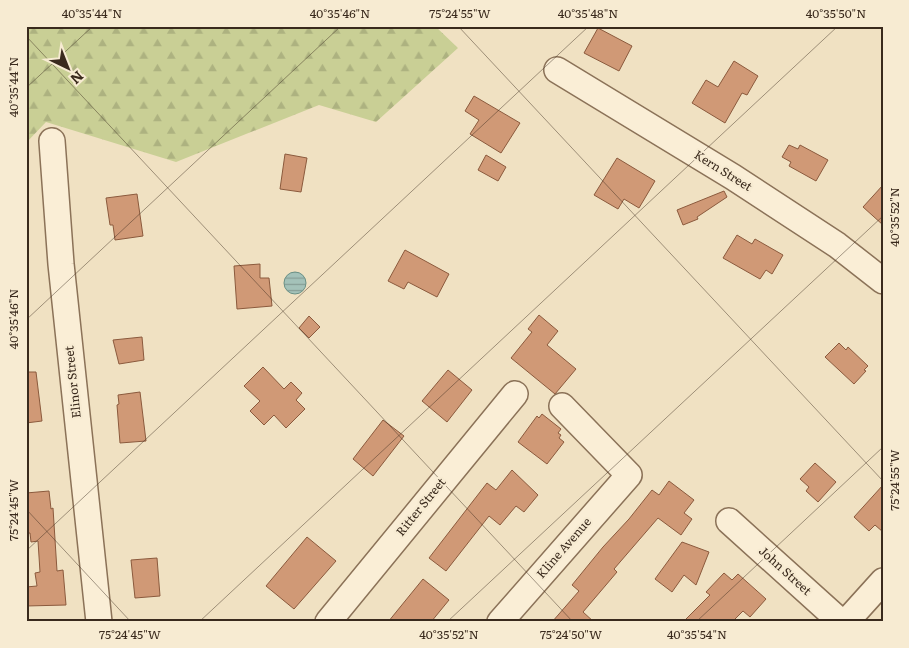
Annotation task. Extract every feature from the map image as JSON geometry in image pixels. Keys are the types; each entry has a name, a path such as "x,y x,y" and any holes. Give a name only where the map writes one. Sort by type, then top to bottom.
{"street":[{"name":"Kern Street","path":"557,70 733,177 837,245 883,281"},
{"name":"Elinor Street","path":"52,141 62,272 99,622"},
{"name":"Ritter Street","path":"328,622 515,394"},
{"name":"Kline Avenue","path":"500,622 629,475 562,406"},
{"name":"John Street","path":"729,521 840,622"},
{"path":"846,622 883,581"}],"green space":[{"path":"26,26 435,26 458,48 376,122 319,105 176,162 46,122 26,143"}],"water":[{"path":"295,272 303,275 306,283 303,291 295,294 287,291 284,283 287,275"}],"building":[{"path":"598,28 632,46 619,71 584,53"},
{"path":"734,61 758,76 747,95 742,93 725,123 692,103 706,80 718,87"},
{"path":"474,96 520,123 501,153 470,134 479,120 465,111"},
{"path":"789,145 798,149 800,145 828,160 816,181 789,166 791,162 782,157"},
{"path":"285,154 307,158 301,192 280,189"},
{"path":"486,155 506,167 498,181 478,170"},
{"path":"617,158 655,181 639,208 624,199 618,209 594,195"},
{"path":"883,185 883,225 863,207"},
{"path":"724,191 727,197 697,217 698,219 683,225 677,210"},
{"path":"137,194 143,236 115,240 113,225 110,225 106,198"},
{"path":"737,235 752,244 755,239 783,255 772,274 766,270 760,279 723,258"},
{"path":"405,250 449,274 437,297 408,282 404,289 388,281"},
{"path":"260,264 260,278 269,278 272,306 237,309 234,266"},
{"path":"539,315 558,331 547,345 576,369 555,394 511,358 532,332 528,329"},
{"path":"309,316 320,327 309,338 299,328"},
{"path":"142,337 144,360 119,364 113,340"},
{"path":"839,343 846,350 848,347 868,366 854,384 825,357"},
{"path":"263,367 284,389 291,382 302,393 296,400 305,409 286,428 274,415 264,425 250,411 260,401 244,386"},
{"path":"448,370 472,390 447,422 422,401"},
{"path":"26,372 36,372 42,421 26,423"},
{"path":"140,392 146,441 120,443 118,395"},
{"path":"542,414 561,429 558,433 561,435 559,438 564,442 547,464 518,442 537,416 539,418"},
{"path":"383,420 404,436 373,476 353,459"},
{"path":"815,463 836,482 818,502 806,491 809,487 800,479"},
{"path":"512,470 538,495 524,512 516,506 500,525 489,516 446,571 429,558 487,483 496,490"},
{"path":"669,481 694,500 684,513 692,519 681,535 658,518 614,569 617,572 583,612 594,622 552,622 579,591 572,585 603,547 652,490 659,495"},
{"path":"883,485 883,532 875,525 869,531 854,517"},
{"path":"49,491 51,509 53,508 57,571 63,570 66,605 26,606 26,587 37,586 35,573 40,572 38,541 31,542 30,533 26,533 26,493"},
{"path":"307,537 336,561 294,609 266,586"},
{"path":"682,542 709,552 696,585 684,575 672,592 655,579"},
{"path":"157,558 160,596 135,598 131,560"},
{"path":"724,573 732,580 738,574 766,599 750,617 743,611 732,622 683,622 710,595 706,592"},
{"path":"423,579 449,600 431,622 388,622"}]}
